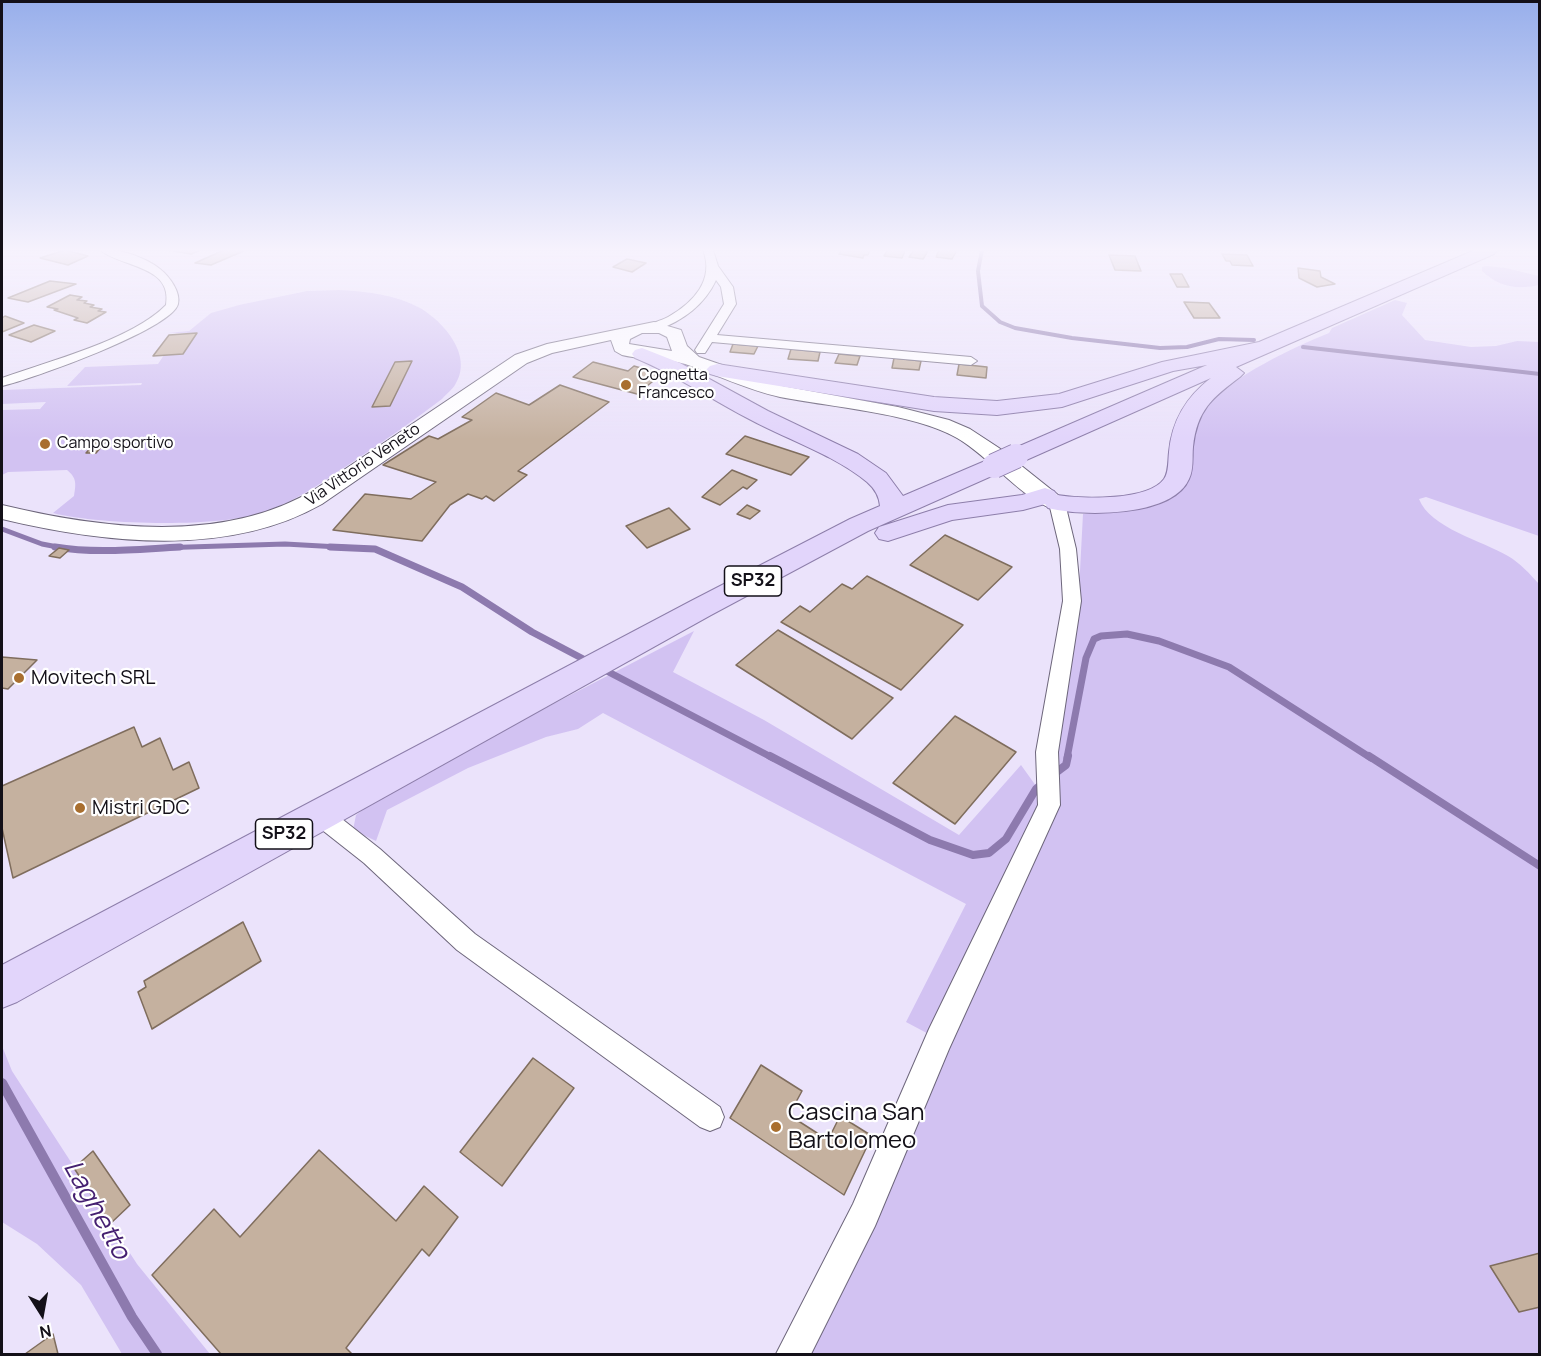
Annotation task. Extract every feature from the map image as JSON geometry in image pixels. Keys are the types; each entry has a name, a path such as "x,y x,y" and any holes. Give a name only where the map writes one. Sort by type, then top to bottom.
{"main road":[{"name":"SP32","path":"2,987 645,638 893,510 1344,313"},
{"path":"645,638 803,566 902,527 948,513 1051,500 1081,506 1116,504 1154,495 1169,488 1178,476 1184,425 1198,402 1240,368 1315,333 1317,329 1315,326"},
{"path":"717,370 927,403 997,408 1062,400 1169,366 1267,347"},
{"path":"640,353 675,368 717,394 866,470 886,488 893,500 893,510"},
{"path":"763,418 783,392"}],"street":[{"path":"2,382 134,332 166,313"},
{"path":"633,330 620,339 620,345 640,353 667,350 676,332 702,313"},
{"path":"697,355 710,338 707,313"},
{"name":"Via Vittorio Veneto","path":"2,512 59,525 113,531 203,530 269,519 310,502 520,359 547,348 633,330 653,327 676,332"},
{"path":"676,332 697,355 717,370 748,382 783,392 898,413 952,428 992,452 1051,500 1068,549 1072,601 1047,752 1049,805 939,1039 864,1215 793,1354"},
{"path":"710,338 970,361"},
{"path":"565,345 640,353 697,355"},
{"path":"320,815 372,856 466,942 710,1117"}],"shaded area":[{"path":"211,313 428,313 454,341 461,363 460,374 455,385 442,399 337,472 291,501 266,512 245,517 220,521 160,523 74,517 53,513 74,496 75,482 67,470 8,472 2,475 2,410 40,409 46,402 2,404 2,390 141,385 142,383 67,386 85,367 158,364 164,355 183,354 197,333 168,333 189,331"},
{"path":"1365,313 1403,313 1425,340 1471,347 1496,346 1517,341 1539,342 1539,536 1426,497 1419,499 1425,509 1445,526 1508,556 1521,565 1539,584 1539,1354 806,1354 881,1188 938,1039 906,1022 966,904 603,713 578,729 546,737 468,768 387,810 376,841 353,830 356,815 391,788 694,631 673,672 764,720 959,835 1021,765 1049,804 1080,571 1083,514 1156,502 1183,438 1197,414 1206,404 1248,373 1298,346 1329,333 1332,328"},
{"path":"2,1046 12,1071 137,1264 210,1354 122,1354 81,1285 37,1244 2,1222"}],"building":[{"path":"64,313 104,313 87,323 74,320 78,318"},
{"path":"1191,313 1217,313 1220,318 1194,318"},
{"path":"5,316 24,323 2,332 2,318"},
{"path":"34,325 55,331 31,342 9,335"},
{"path":"197,333 183,354 153,356 169,335"},
{"path":"733,344 758,346 754,354 730,352"},
{"path":"791,349 820,352 818,361 788,359"},
{"path":"839,354 860,356 857,365 835,363"},
{"path":"894,358 921,361 919,370 892,368"},
{"path":"412,361 390,406 372,407 395,362"},
{"name":"Cognetta Francesco","path":"593,362 628,371 634,366 662,374 637,394 573,377"},
{"path":"959,364 987,367 986,378 957,375"},
{"path":"560,385 609,402 518,471 527,475 494,501 486,496 482,499 468,494 450,505 422,541 333,530 365,494 411,499 436,482 383,465 429,436 438,439 472,420 462,417 496,393 529,405"},
{"path":"745,436 809,457 791,475 726,454"},
{"path":"108,439 96,453 86,453 98,440"},
{"path":"732,470 757,480 747,489 743,487 720,505 702,497"},
{"path":"747,505 760,511 750,519 737,514"},
{"path":"669,508 690,529 647,548 626,526"},
{"path":"945,535 1012,567 978,600 910,565"},
{"path":"59,548 69,550 60,558 49,556"},
{"path":"867,576 963,625 901,690 781,622 800,606 810,612 842,584 852,589"},
{"path":"778,630 893,698 852,739 736,665"},
{"path":"2,657 37,660 8,689 2,688"},
{"path":"955,716 1016,752 955,824 893,783"},
{"name":"Mistri GDC","path":"134,727 142,747 160,738 173,770 189,762 199,788 13,878 2,828 2,786"},
{"path":"243,922 261,961 152,1029 138,992 146,987 144,981"},
{"path":"533,1058 574,1088 502,1186 460,1152"},
{"name":"Cascina San Bartolomeo","path":"761,1065 802,1091 789,1115 828,1140 840,1116 872,1136 844,1195 730,1118"},
{"path":"319,1150 396,1221 424,1186 458,1217 429,1256 422,1249 346,1348 352,1354 221,1354 152,1275 214,1209 240,1237"},
{"path":"93,1151 130,1205 110,1224 74,1168"},
{"path":"1540,1253 1540,1307 1519,1312 1490,1266"},
{"path":"53,1334 58,1354 25,1354"}],"waterway":[{"path":"990,313 1000,322 1015,328 1072,338 1160,348 1187,347 1219,339 1254,340"},
{"path":"1303,347 1540,374"},
{"path":"2,529 42,544 63,548"},
{"path":"172,548 285,544 357,548"},
{"path":"55,547 63,548"},
{"path":"172,548 180,547"},
{"path":"330,547 375,549 462,587 532,632 589,662"},
{"path":"63,548 102,551 172,548"},
{"path":"157,548 172,548"},
{"path":"1067,758 1086,658 1094,639 1101,636 1127,634 1159,641 1229,667 1371,758"},
{"path":"601,668 773,758"},
{"path":"770,756 930,840 973,855 989,853 1006,839 1036,789 1043,783"},
{"path":"1054,774 1066,765 1068,756"},
{"path":"1369,756 1540,866"},
{"name":"Laghetto","path":"2,1083 132,1317 157,1354"}],"place":[{"name":"Cognetta Francesco","path":"626,385"},
{"name":"Campo sportivo","path":"45,444"},
{"name":"Movitech SRL","path":"19,678"},
{"name":"Mistri GDC","path":"80,808"},
{"name":"Cascina San Bartolomeo","path":"776,1127"}]}
